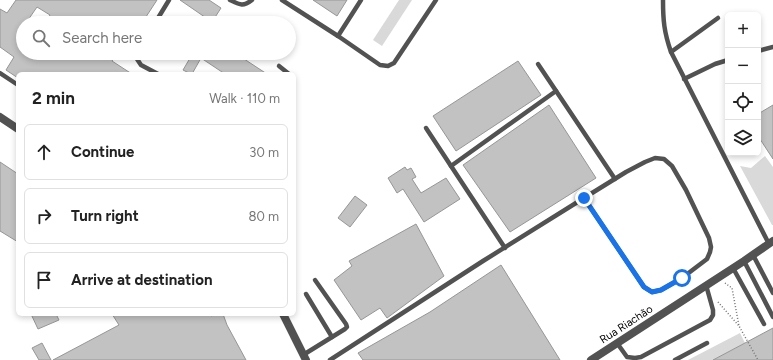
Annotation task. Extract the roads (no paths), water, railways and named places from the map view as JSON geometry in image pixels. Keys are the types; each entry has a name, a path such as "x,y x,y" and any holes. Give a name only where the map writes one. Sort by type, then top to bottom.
{"street":[{"path":"0,117 16,128"},
{"name":"Rua Riachão","path":"591,360 771,243"},
{"path":"284,316 305,358"}],"lane":[{"path":"160,16 169,0"},
{"path":"230,0 240,5 246,4 252,0"},
{"path":"282,0 380,65 388,66 394,63 436,0"},
{"path":"338,36 360,0"},
{"path":"662,0 663,23 671,52 771,243"},
{"path":"671,52 718,18"},
{"path":"761,49 773,47"},
{"path":"138,60 141,64 155,72"},
{"path":"684,79 715,64 725,61"},
{"path":"538,64 615,179"},
{"path":"279,66 286,72"},
{"path":"0,73 16,84"},
{"path":"451,166 556,92"},
{"path":"426,128 504,248"},
{"path":"330,360 584,198 645,162 655,158 664,159 672,166 686,190 709,238 711,247 707,259 682,278 661,290 652,292 644,287 584,198"},
{"path":"753,255 773,293"},
{"path":"744,261 773,317"},
{"path":"733,268 764,324"},
{"path":"305,358 347,327 316,280"},
{"path":"617,343 628,359 641,357 710,320 713,315 713,310 706,285"},
{"path":"306,294 332,337"},
{"path":"676,360 707,343"}]}
